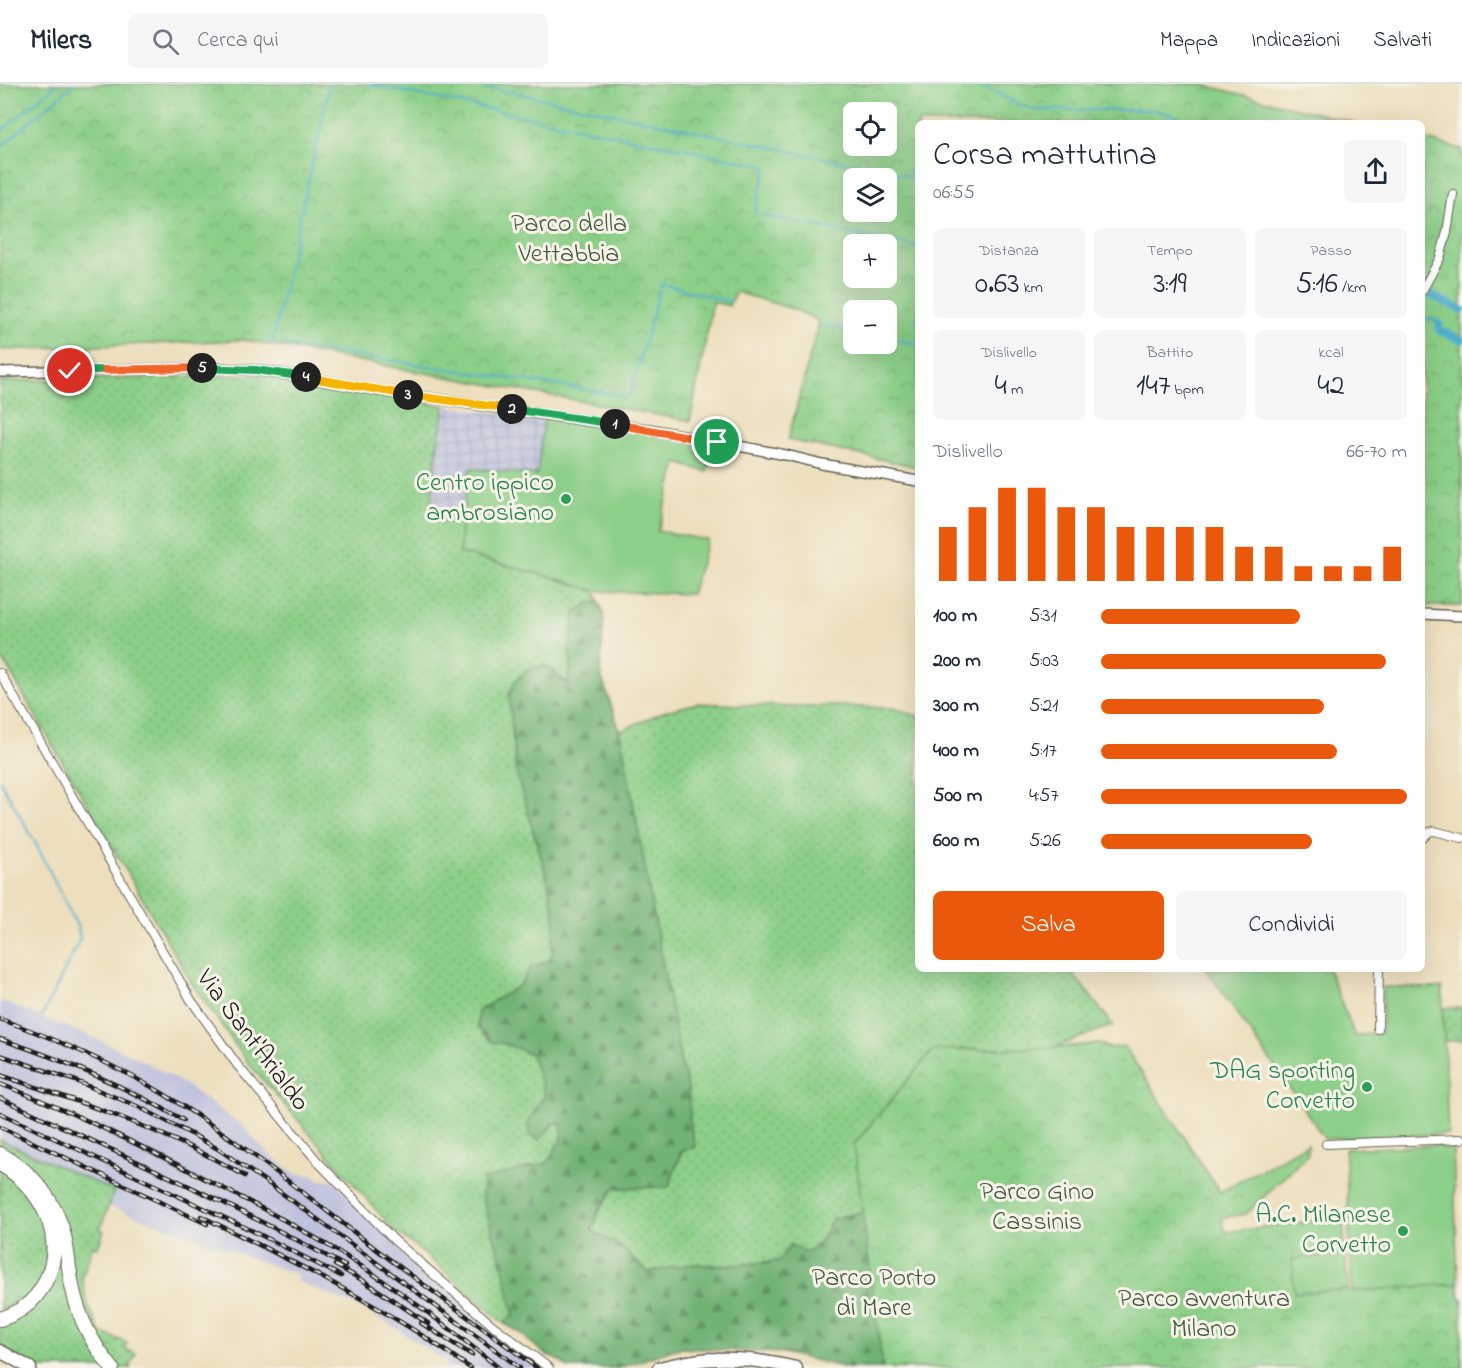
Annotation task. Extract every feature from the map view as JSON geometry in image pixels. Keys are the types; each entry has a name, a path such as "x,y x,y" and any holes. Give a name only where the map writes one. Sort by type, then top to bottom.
{"highway":[{"path":"0,1154 29,1175 53,1205 63,1232 73,1291 80,1314 94,1344 112,1368"},
{"path":"0,1164 20,1178 38,1200 49,1219 54,1239 53,1259 48,1277 36,1296 28,1304 0,1319"},
{"path":"0,1352 30,1368"},
{"path":"659,1368 715,1359 763,1362 796,1368"}],"street":[{"path":"1425,286 1440,258 1448,232 1453,194"},
{"path":"0,372 210,368 256,370 388,392 652,430 915,480"},
{"path":"1425,614 1462,616"},
{"name":"Via Sant'Arialdo","path":"0,673 191,1000 238,1066 318,1162 394,1240 491,1324 549,1368"},
{"path":"1425,837 1434,831 1462,838"},
{"path":"1378,1029 1379,972"},
{"path":"1326,1144 1462,1139"}],"shaded area":[{"path":"445,406 544,419 537,475 470,468 461,523 429,519 437,447"},
{"path":"0,1001 88,1035 142,1060 186,1085 244,1127 265,1151 295,1174 314,1175 319,1180 334,1181 374,1222 544,1368 446,1368 447,1362 394,1327 364,1309 296,1281 298,1275 108,1206 113,1191 0,1140"}],"green space":[{"name":"Parco della Vettabbia","path":"0,84 1200,84 1344,120 915,120 915,466 788,440 819,321 796,310 736,292 729,306 713,302 690,421 244,340 0,350"},
{"path":"1425,140 1462,149 1462,606 1425,606"},
{"path":"259,375 303,385 445,406 437,447 430,519 461,523 460,553 595,591 604,614 600,673 620,731 663,712 697,703 893,708 915,715 915,972 1075,972 1074,975 1113,1025 1053,1048 933,1050 855,1144 863,1212 832,1219 821,1242 807,1252 779,1261 724,1266 691,1264 648,1272 617,1244 592,1231 599,1210 614,1188 669,1186 691,1126 504,1270 514,1315 503,1323 392,1228 249,1064 193,985 0,655 0,381"},
{"name":"Centro ippico ambrosiano","path":"544,419 654,432 716,443 707,472 677,463 658,531 708,540 691,594 595,591 460,553 461,523 470,468 537,475"},
{"name":"Parco Porto di Mare","path":"599,602 604,620 600,673 620,732 682,1068 687,1082 695,1147 681,1151 669,1187 614,1188 599,1210 592,1231 617,1244 648,1272 691,1264 724,1266 779,1261 790,1245 807,1252 821,1242 832,1219 863,1212 887,1213 938,1368 847,1368 784,1353 679,1348 619,1368 569,1368 542,1352 519,1332 503,1323 514,1315 504,1270 482,1197 483,1179 547,1163 563,1136 560,1122 553,1125 539,1140 529,1136 528,1121 545,1095 531,1054 506,1044 492,1042 478,1028 478,1011 520,985 531,967 551,960 555,917 547,878 516,772 509,695 516,680 530,668 544,665 568,683 571,662 569,649 575,613 589,603"},
{"name":"DAG sporting Corvetto","path":"1207,972 1329,972 1355,1036 1382,1032 1383,987 1442,988 1448,1134 1325,1139"},
{"path":"1443,1008 1462,1008 1462,1040 1444,1041"},
{"name":"Parco Gino Cassinis","path":"1099,1043 1109,1048 1124,1046 1220,1192 1308,1144 1308,1154 1246,1214 1221,1218 1226,1232 1343,1217 1347,1291 1458,1284 1460,1298 1462,1298 1462,1368 883,1368 854,1144 933,1050 1053,1048"},
{"path":"0,1140 114,1191 100,1229 104,1231 98,1247 93,1246 82,1277 86,1300 100,1332 127,1343 125,1349 136,1354 131,1368 38,1368 0,1347 0,1326 16,1320 32,1309 24,1299 0,1310"},
{"name":"A.C. Milanese Corvetto","path":"1441,1145 1443,1149 1453,1148 1458,1284 1352,1291 1345,1149"},
{"path":"1345,1254 1348,1289 1294,1293 1292,1259"}],"waterway":[{"path":"0,132 57,84"},
{"path":"0,147 74,84"},
{"path":"272,343 330,84"},
{"path":"367,84 761,165 766,169 756,213"},
{"path":"473,84 915,177"},
{"path":"979,84 1020,105 1036,110 1153,110 1183,120"},
{"path":"761,215 915,246"},
{"path":"281,345 627,396 630,395 661,285 731,302"},
{"path":"1425,292 1462,310"},
{"path":"1425,317 1439,323"},
{"path":"1439,323 1440,331 1462,340"},
{"path":"820,325 843,329"},
{"path":"897,340 915,343"},
{"path":"0,781 36,844 78,928 80,939 42,1016"}],"railway":[{"path":"0,1019 103,1062 143,1082 189,1110 269,1166 392,1261 537,1368"},
{"path":"0,1039 94,1075 183,1120"},
{"path":"0,1055 76,1081 139,1107 218,1149 268,1183 520,1368"},
{"path":"0,1075 94,1107 156,1132 245,1176"},
{"path":"0,1084 117,1135 312,1236 409,1299 499,1368"},
{"path":"0,1098 217,1200 345,1266"},
{"path":"0,1113 253,1231 341,1276"},
{"path":"0,1127 207,1224"},
{"path":"201,1216 305,1268 372,1305 470,1368"},
{"path":"335,1265 364,1281 429,1324"},
{"path":"421,1323 472,1355"}],"place":[{"name":"Centro ippico ambrosiano","path":"566,499"},
{"name":"DAG sporting Corvetto","path":"1367,1087"},
{"name":"A.C. Milanese Corvetto","path":"1403,1231"}],"route":[{"path":"70,371 210,368 256,370 388,392 652,430 717,442"}],"park label":[{"name":"Parco avventura Milano","path":"1204,1315"}]}
